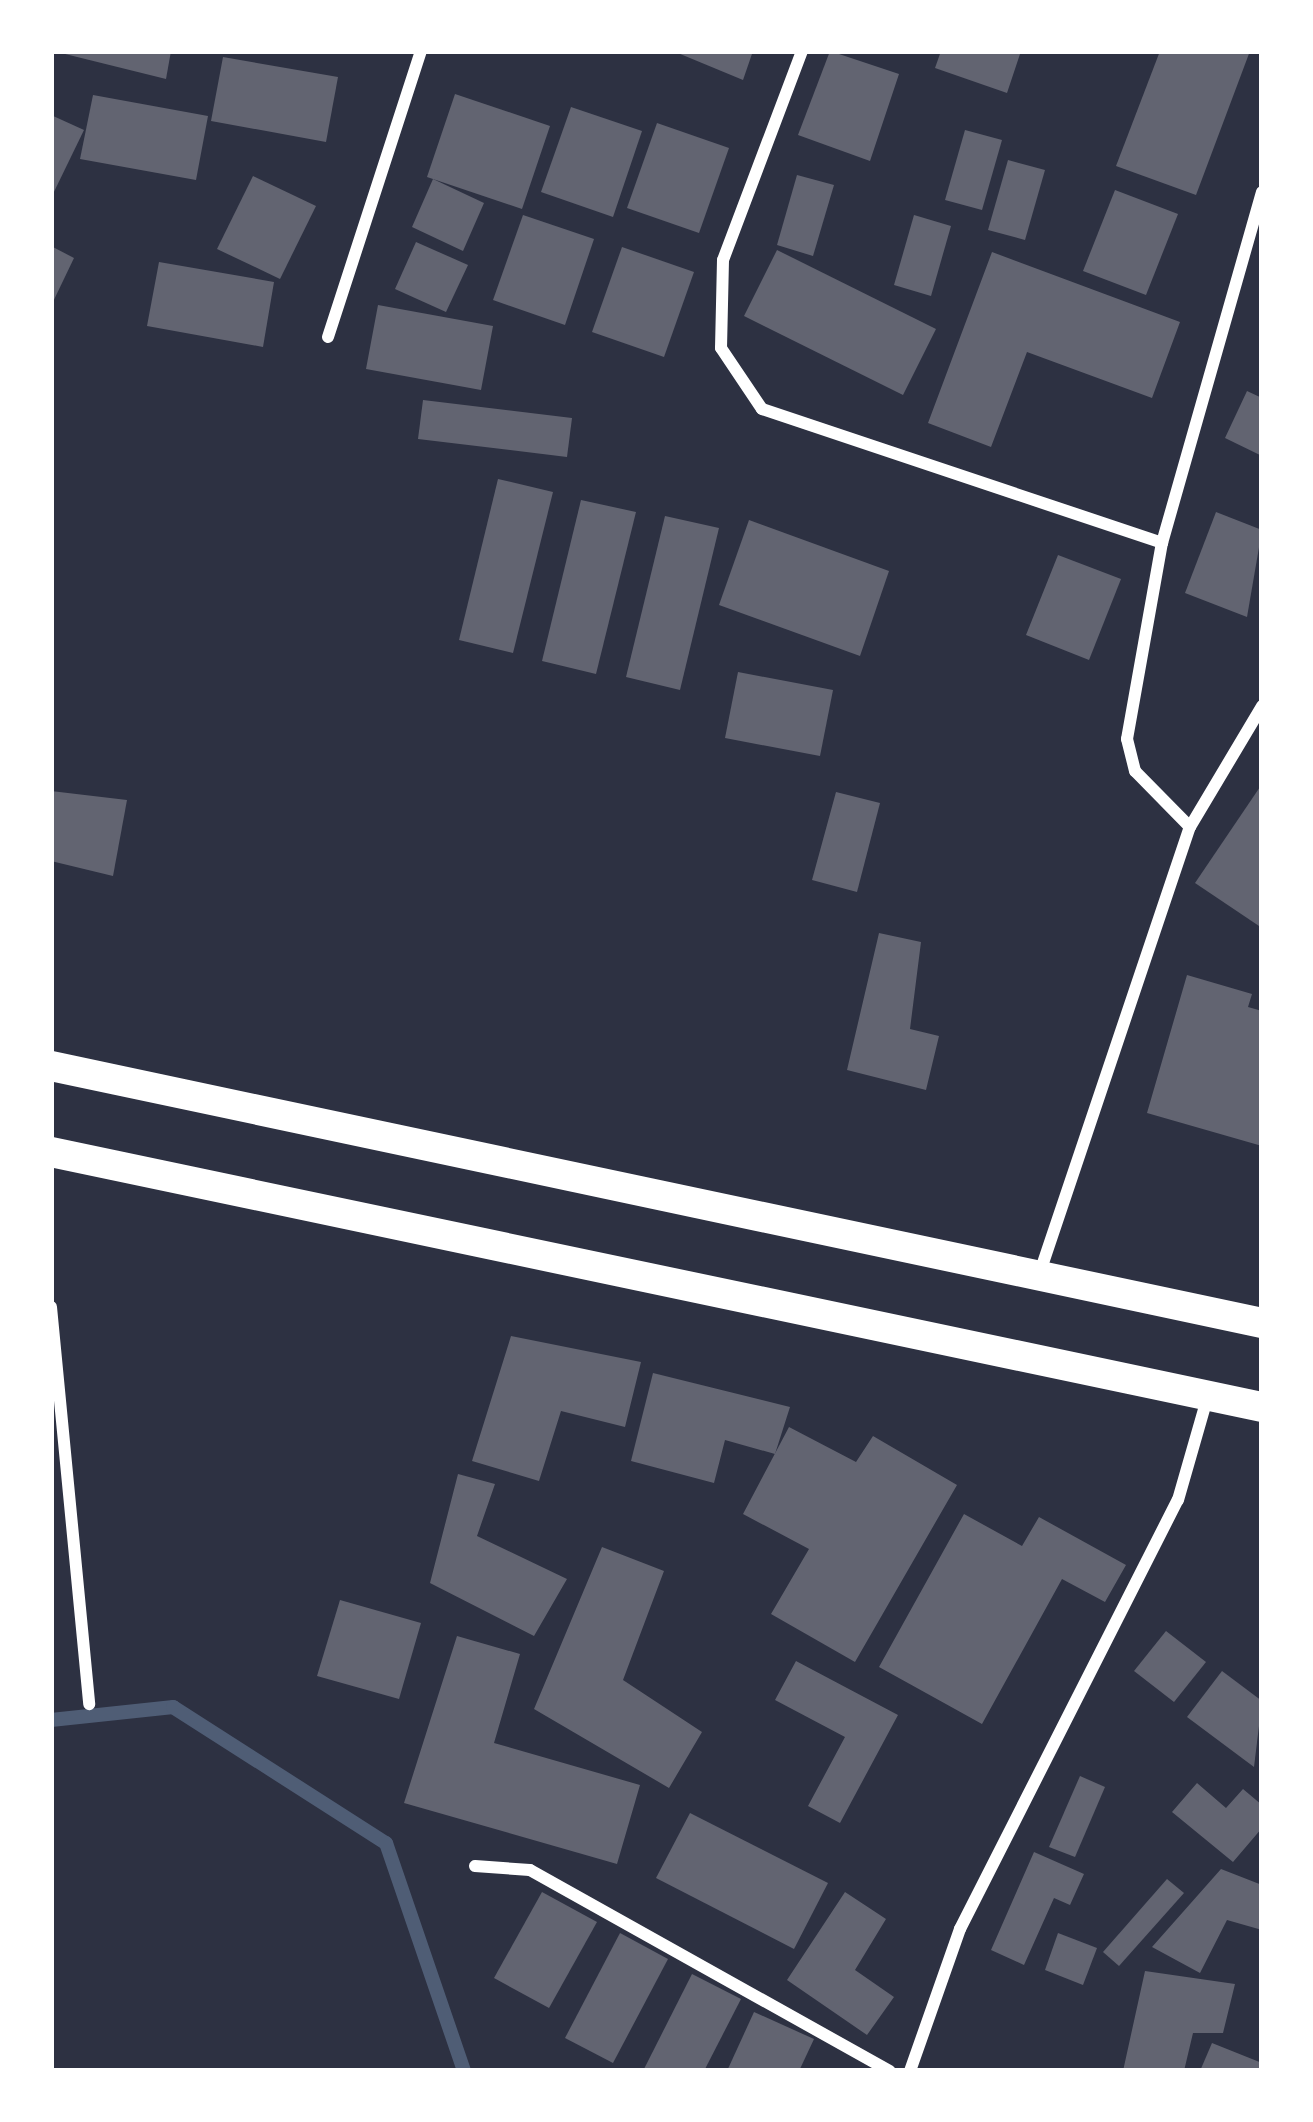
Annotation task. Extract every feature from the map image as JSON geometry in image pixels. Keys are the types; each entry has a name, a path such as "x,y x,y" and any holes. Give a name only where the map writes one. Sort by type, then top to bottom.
{"main road":[{"path":"51,1066 1262,1323"},
{"path":"51,1152 1262,1407"}],"street":[{"path":"328,337 421,51"},
{"path":"802,51 723,260 721,348 762,409 1162,543"},
{"path":"1190,827 1136,771 1127,739 1162,543 1262,192"},
{"path":"1039,1275 1190,827 1262,706"},
{"path":"51,1306 89,1704"},
{"path":"910,2071 960,1929 1178,1500 1208,1396"},
{"path":"475,1866 530,1870 890,2071"}],"building":[{"path":"53,51 171,51 166,79"},
{"path":"673,51 753,51 743,80"},
{"path":"830,51 899,74 870,161 798,135"},
{"path":"941,51 1021,51 1007,93 935,68"},
{"path":"1160,51 1250,51 1196,195 1116,166"},
{"path":"223,57 338,77 326,142 211,121"},
{"path":"455,94 550,126 522,209 427,177"},
{"path":"93,95 208,116 196,180 80,159"},
{"path":"571,107 642,131 613,217 541,192"},
{"path":"51,115 84,130 51,198"},
{"path":"657,123 729,148 699,233 627,208"},
{"path":"965,130 1002,140 982,210 945,200"},
{"path":"1008,160 1045,170 1025,240 988,230"},
{"path":"797,175 834,185 813,256 777,245"},
{"path":"253,176 316,206 280,279 217,249"},
{"path":"433,179 484,203 463,251 412,227"},
{"path":"1115,190 1178,214 1146,295 1083,271"},
{"path":"523,215 594,239 565,325 493,300"},
{"path":"914,215 951,226 931,296 894,285"},
{"path":"416,242 468,265 446,312 395,289"},
{"path":"51,246 74,258 51,306"},
{"path":"622,247 694,272 664,357 592,332"},
{"path":"777,250 936,329 903,395 744,316"},
{"path":"992,252 1180,322 1152,398 1027,352 991,447 928,423"},
{"path":"159,262 274,282 263,347 147,326"},
{"path":"378,305 493,326 481,390 366,369"},
{"path":"1247,391 1262,398 1262,456 1225,438"},
{"path":"423,400 572,418 567,457 418,439"},
{"path":"498,479 553,492 513,653 459,640"},
{"path":"581,500 636,512 596,674 542,661"},
{"path":"1216,512 1262,530 1247,617 1185,593"},
{"path":"665,516 719,528 680,690 626,677"},
{"path":"749,520 889,571 860,656 719,605"},
{"path":"1058,555 1121,579 1089,660 1026,635"},
{"path":"738,672 833,690 820,756 725,738"},
{"path":"1262,784 1262,928 1195,883"},
{"path":"51,791 127,800 113,876 51,861"},
{"path":"836,792 880,803 857,892 812,880"},
{"path":"879,933 921,942 910,1029 939,1036 926,1090 847,1070"},
{"path":"1187,975 1252,994 1248,1007 1262,1011 1262,1146 1147,1113"},
{"path":"511,1336 641,1362 625,1427 561,1411 539,1481 472,1461"},
{"path":"653,1373 790,1407 775,1454 725,1440 714,1483 631,1461"},
{"path":"789,1427 856,1462 873,1436 957,1485 855,1662 771,1614 809,1549 743,1514"},
{"path":"458,1474 495,1484 477,1536 567,1579 534,1636 430,1583"},
{"path":"964,1514 1022,1546 1039,1517 1126,1565 1105,1602 1062,1579 982,1724 879,1667"},
{"path":"602,1547 664,1571 623,1680 702,1732 669,1788 534,1709"},
{"path":"340,1600 421,1623 399,1699 317,1676"},
{"path":"1166,1631 1206,1662 1174,1702 1134,1671"},
{"path":"457,1636 520,1654 494,1743 640,1785 617,1864 404,1803"},
{"path":"796,1661 898,1715 840,1823 808,1806 845,1737 775,1700"},
{"path":"1222,1671 1262,1701 1254,1767 1187,1717"},
{"path":"1080,1776 1105,1787 1075,1857 1049,1847"},
{"path":"1197,1783 1226,1808 1243,1789 1262,1805 1262,1828 1233,1862 1172,1812"},
{"path":"690,1813 828,1883 794,1949 656,1878"},
{"path":"1034,1852 1084,1874 1070,1905 1054,1898 1024,1965 991,1950"},
{"path":"1221,1869 1262,1885 1262,1930 1227,1920 1200,1973 1152,1947"},
{"path":"1167,1879 1184,1893 1119,1966 1103,1952"},
{"path":"542,1892 597,1922 549,2008 494,1978"},
{"path":"845,1892 886,1919 855,1970 894,1997 867,2035 787,1980"},
{"path":"620,1933 668,1959 613,2063 565,2038"},
{"path":"1058,1933 1097,1948 1083,1985 1045,1970"},
{"path":"1145,1971 1235,1984 1223,2033 1193,2033 1184,2071 1123,2071"},
{"path":"692,1974 741,1999 704,2071 643,2071"},
{"path":"754,2012 814,2039 799,2071 727,2071"},
{"path":"1212,2043 1262,2063 1262,2071 1200,2071"}],"waterway":[{"path":"51,1720 173,1707 386,1843 464,2071"}]}
